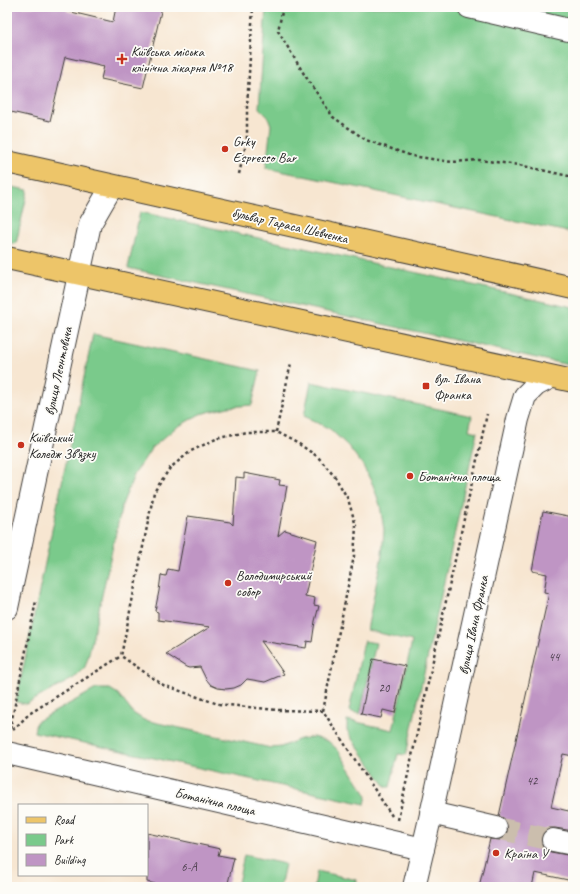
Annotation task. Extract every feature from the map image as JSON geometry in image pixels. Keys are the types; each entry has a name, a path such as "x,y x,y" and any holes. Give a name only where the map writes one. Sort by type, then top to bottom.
{"main road":[{"name":"бульвар Тараса Шевченка","path":"7,162 573,288"},
{"path":"7,258 573,381"}],"street":[{"path":"469,7 573,31"},
{"name":"вулиця Леонтовича","path":"7,604 90,224 112,186"},
{"name":"вулиця Івана Франка","path":"414,887 518,419 525,396 536,385 551,377"},
{"name":"Ботанічна площа","path":"8,743 423,849"},
{"path":"431,813 496,828"}],"path":[{"path":"239,174 247,136 247,107 253,7"},
{"path":"283,7 278,31 304,74 333,117 366,140 412,156 452,162 479,160 513,164 573,177"},
{"path":"276,432 290,363"},
{"path":"8,743 29,714 121,656 154,492 170,468 191,451 216,439 246,432 276,432 299,444 318,457 335,478 348,499 356,526 354,556 323,712 397,824 486,414"},
{"path":"121,656 162,685 218,704 277,710 323,712"}],"green space":[{"path":"266,7 573,7 573,233 266,168 271,125 268,117 259,108"},
{"path":"7,186 28,190 16,244 7,242"},
{"path":"140,212 573,307 573,366 128,268"},
{"path":"93,334 260,371 252,405 228,407 200,414 174,429 151,449 134,475 122,505 85,667 74,678 26,704 16,702"},
{"path":"311,382 472,416 469,430 477,432 406,755 398,754 390,787 386,787 352,739 347,730 347,720 393,730 412,641 367,630 382,555 384,530 380,505 373,485 362,464 348,446 330,429 304,416"},
{"path":"364,641 376,643 360,714 349,711"},
{"path":"96,689 110,689 118,694 133,713 144,720 271,748 281,747 300,739 313,737 328,741 338,750 367,796 365,804 34,732 36,722"},
{"path":"244,855 285,864 280,887 256,887 238,883"},
{"path":"317,871 357,880 356,887 314,887"}],"building":[{"path":"7,7 66,7 67,11 113,22 116,7 162,7 143,88 101,79 104,66 65,57 50,121 7,111"},
{"name":"Володимирський собор","path":"244,473 280,480 279,485 287,486 278,536 285,530 317,540 305,596 315,598 314,605 319,606 312,642 307,641 306,648 261,641 284,674 265,682 247,679 241,685 226,689 211,685 200,667 186,667 166,654 210,627 158,620 158,612 155,611 161,575 166,576 168,569 178,571 188,516 230,522 233,525 236,477 244,478"},
{"path":"543,511 573,517 573,756 563,754 551,807 573,812 573,831 549,828 543,832 541,844 545,850 573,856 573,881 535,873 532,887 479,887 490,839 500,840 505,836 508,830 508,825 505,819 499,816 549,593 544,592 547,574 532,571"},
{"path":"373,659 405,666 395,713 383,710 381,718 361,714"},
{"path":"148,833 220,849 218,855 234,858 227,887 168,887 147,882"}],"tunnel":[{"path":"496,828 553,840"}],"place":[{"name":"Київська міська клінічна лікарня №18","path":"122,59"},
{"name":"Grky Espresso Bar","path":"225,149"},
{"name":"вул. Івана Франка","path":"426,386"},
{"name":"Київський Коледж Зв’язку","path":"21,445"},
{"name":"Ботанічна площа","path":"410,476"},
{"name":"Володимирський собор","path":"228,583"},
{"name":"Країна У","path":"496,853"}]}
